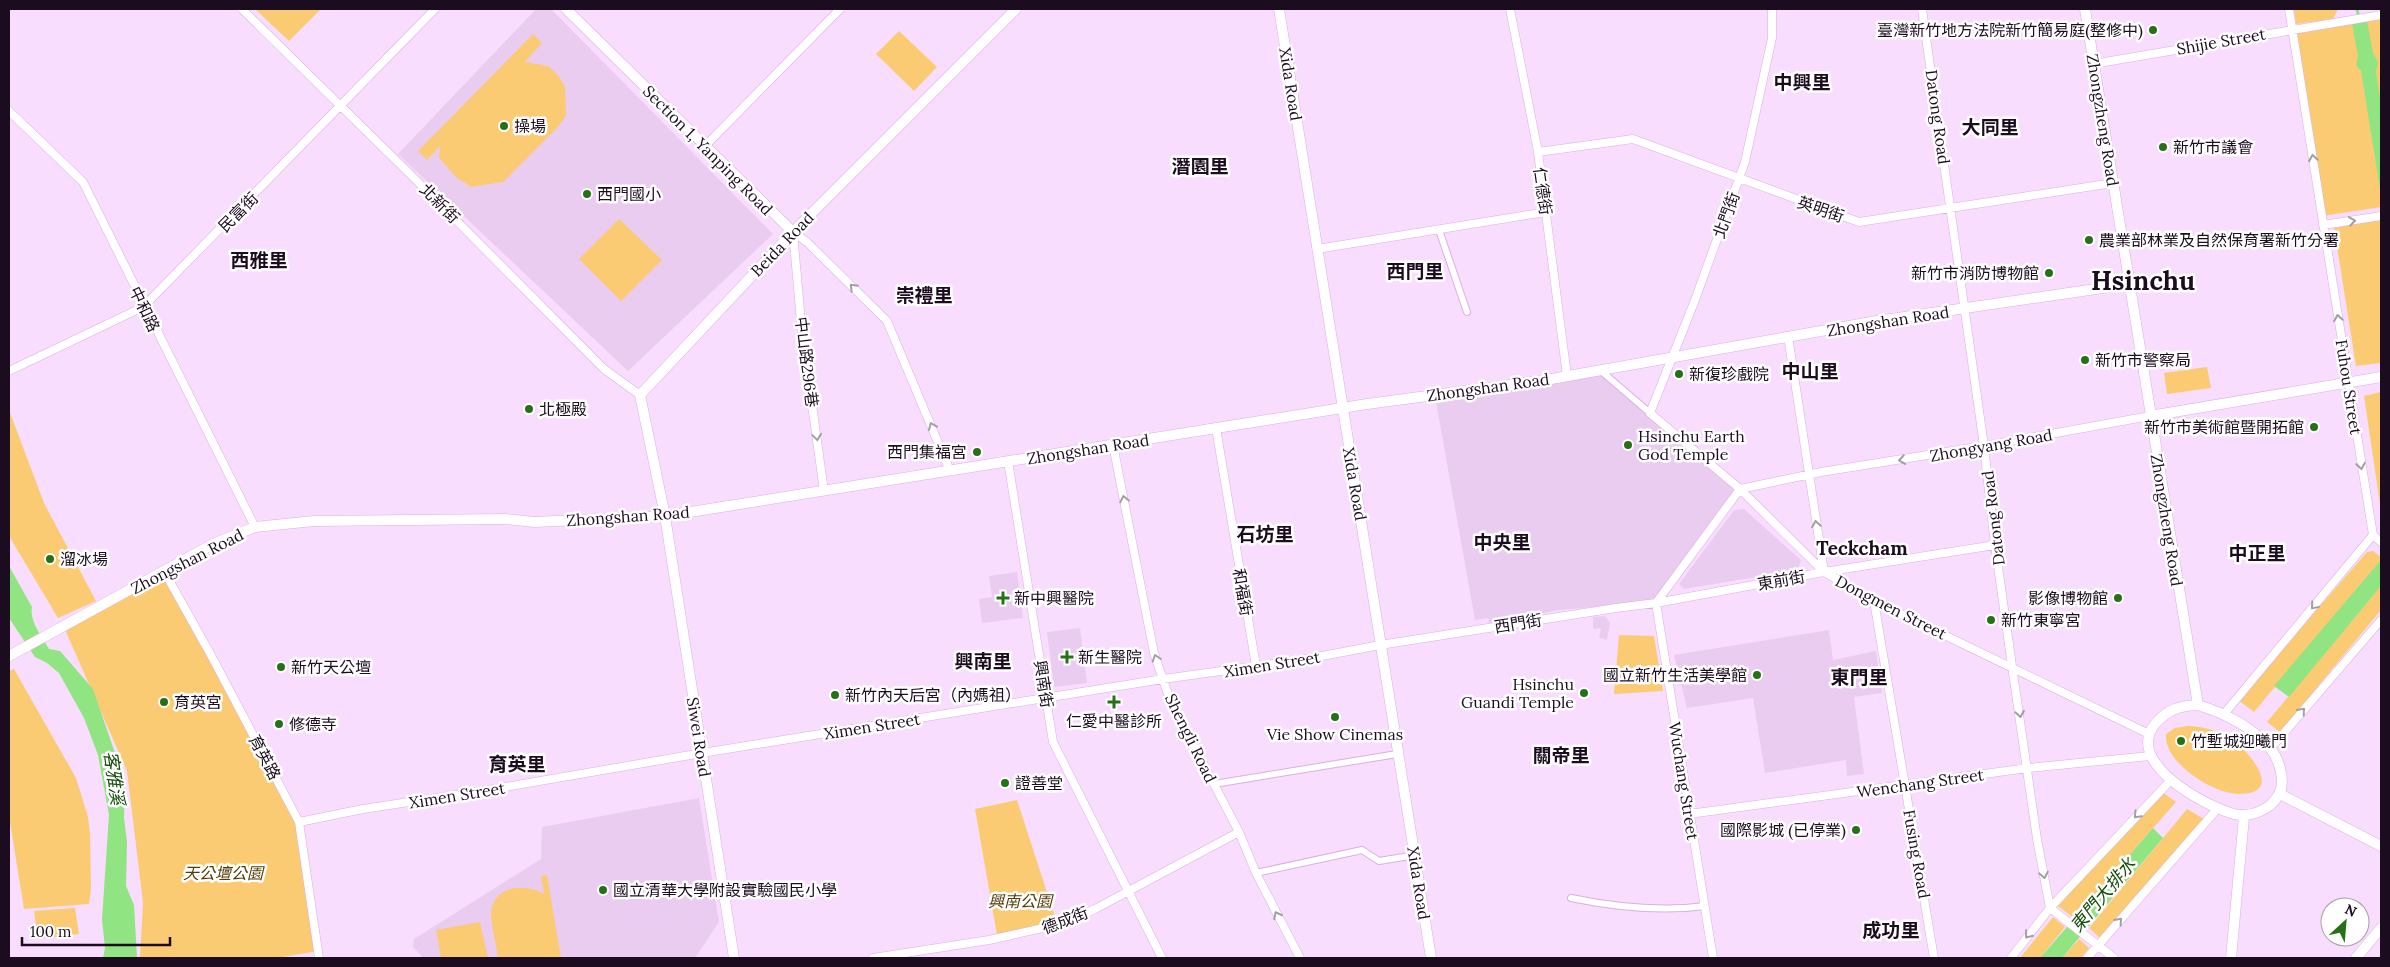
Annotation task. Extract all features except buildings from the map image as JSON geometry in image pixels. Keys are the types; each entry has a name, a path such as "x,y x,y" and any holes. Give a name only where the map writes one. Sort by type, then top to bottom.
{"street":[{"name":"北新街","path":"242,9 604,369 640,394"},
{"name":"民富街","path":"9,372 143,306 341,107 435,9"},
{"name":"Section 1, Yanping Road","path":"566,9 793,232 807,242 887,321 950,471"},
{"path":"705,146 840,9"},
{"name":"Beida Road","path":"640,394 793,232 1016,9"},
{"name":"Xida Road","path":"1279,9 1431,958"},
{"name":"仁德街","path":"1510,9 1538,152 1567,376"},
{"name":"北門街","path":"1650,413 1673,357 1745,162 1772,38 1772,9"},
{"name":"Datong Road","path":"1922,9 1984,446 1995,545 2012,666 2037,839 2050,908"},
{"name":"Zhongzheng Road","path":"2085,9 2198,704"},
{"name":"Fuhou Street","path":"2289,9 2374,535"},
{"name":"Shijie Street","path":"2093,64 2381,15"},
{"name":"中和路","path":"9,111 83,182 143,306 255,527"},
{"name":"英明街","path":"1538,152 1633,139 1739,180 1859,222 2113,183"},
{"path":"1317,249 1546,212"},
{"path":"2323,225 2380,216"},
{"path":"1439,230 1467,312"},
{"name":"中山路296巷","path":"793,232 802,333 824,491"},
{"name":"Zhongshan Road","path":"9,656 213,544 255,527 314,521 505,519 534,522 665,516 1342,408 1567,376 1877,321 2130,284"},
{"path":"1788,336 1824,572"},
{"name":"Dongmen Street","path":"1600,370 1740,489 1824,572 1874,601 2012,666 2149,734"},
{"name":"Zhongyang Road","path":"1740,489 1808,475 2349,384 2381,377"},
{"path":"640,394 665,516"},
{"name":"和福街","path":"1216,428 1256,666"},
{"name":"Shengli Road","path":"1113,445 1154,653 1170,700 1239,832 1256,873 1300,958"},
{"name":"興南街","path":"1008,461 1053,742 1162,958"},
{"path":"1656,603 1740,489"},
{"name":"Siwei Road","path":"665,516 734,958"},
{"path":"2224,714 2374,535 2381,542"},
{"name":"東前街","path":"1656,603 1824,572 1995,545"},
{"name":"育英路","path":"164,571 212,657 299,822 319,958"},
{"name":"Fusing Road","path":"1874,601 1934,958"},
{"name":"西門街","path":"1380,645 1656,603"},
{"name":"Wuchang Street","path":"1656,603 1713,958"},
{"path":"2271,748 2381,620"},
{"name":"Ximen Street","path":"299,822 363,808 488,790 702,753 1380,645"},
{"path":"2198,704 2224,714 2271,748 2281,771 2280,794 2261,810 2244,817 2218,808 2192,794 2171,780 2157,767 2150,756 2149,734 2163,714 2172,708 2198,704"},
{"path":"1214,784 1397,754"},
{"name":"Wenchang Street","path":"1690,814 2028,768 2150,756"},
{"path":"2011,958 2050,908 2171,780"},
{"path":"2280,794 2381,846"},
{"path":"2087,958 2218,808"},
{"path":"2231,958 2244,817"},
{"name":"德成街","path":"874,958 1045,929 1095,909 1239,832"},
{"path":"1256,873 1362,850 1378,861 1416,855"},
{"path":"1571,898 1596,903 1676,910 1705,906"},
{"path":"2050,908 2114,958"},
{"path":"2356,958 2381,928"}],"shaded area":[{"name":"西門國小","path":"536,9 551,9 773,234 628,371 398,154"},
{"path":"1600,370 1737,489 1656,602 1559,610 1489,624 1488,618 1475,620 1436,402 1449,400 1448,393"},
{"path":"1744,509 1801,560 1798,570 1684,589 1679,584 1734,510"},
{"name":"新中興醫院","path":"1017,572 1023,618 982,623 979,599 992,597 989,576"},
{"path":"1605,616 1610,623 1607,640 1599,638 1601,628 1593,629 1593,617"},
{"name":"新生醫院","path":"1080,628 1087,683 1054,687 1047,632"},
{"path":"1829,630 1833,660 1876,651 1882,693 1854,697 1864,774 1847,776 1846,760 1765,773 1753,698 1687,708 1674,655"},
{"name":"國立清華大學附設實驗國民小學","path":"699,798 719,922 695,958 423,958 413,947 414,939 541,859 542,827"}],"green space":[{"path":"255,9 321,9 289,41"},
{"path":"2294,9 2338,9 2333,19 2296,24"},
{"path":"2381,15 2381,207 2322,216 2292,29"},
{"path":"899,31 937,67 914,91 876,54"},
{"path":"533,34 542,43 525,62 548,66 558,75 565,86 566,116 557,128 503,182 471,187 456,177 439,158 440,146 427,160 418,151"},
{"path":"619,219 662,260 621,301 579,259"},
{"path":"2381,219 2381,363 2356,366 2334,228"},
{"path":"2207,367 2211,388 2167,394 2164,373"},
{"path":"2381,392 2381,511 2364,396"},
{"path":"9,410 44,503 96,601 58,618 9,536"},
{"path":"2373,551 2381,557 2381,560 2254,712 2238,700 2367,552"},
{"name":"天公壇公園","path":"164,571 299,822 318,951 277,958 140,958 143,903 127,771 63,625"},
{"path":"2381,586 2381,610 2280,732 2267,722"},
{"path":"1619,635 1654,636 1663,691 1614,694"},
{"path":"14,669 76,778 88,817 90,833 91,889 89,904 24,909 9,816 9,671"},
{"path":"2195,726 2220,733 2241,747 2257,767 2262,780 2261,786 2250,793 2228,793 2216,789 2192,774 2172,755 2167,745 2166,734 2175,728"},
{"path":"2162,792 2176,802 2074,918 2058,906"},
{"name":"興南公園","path":"1017,800 1055,917 1046,923 997,935 975,809"},
{"path":"2187,809 2204,819 2100,938 2089,928"},
{"path":"547,875 561,958 498,958 491,916 492,906 496,898 510,889 518,888 536,890 544,894 541,876"},
{"path":"75,908 79,934 38,939 34,911"},
{"path":"2053,917 2065,927 2040,958 2020,958"},
{"path":"480,922 488,958 441,958 436,930"},
{"path":"2079,939 2089,948 2081,958 2062,958"}],"water":[{"path":"2367,21 2373,53 2378,62 2376,72 2381,104 2381,195 2361,71 2356,65 2358,56 2352,23"},
{"path":"2381,560 2381,586 2289,697 2274,686"},
{"name":"客雅溪","path":"9,566 32,607 34,623 49,649 60,651 93,689 125,782 126,886 134,905 137,958 103,958 105,948 102,919 109,815 98,755 84,718 59,673 47,663 35,657 9,618"},
{"path":"2153,828 2163,838 2062,958 2040,958"}],"waterway":[{"name":"東門大排水","path":"2357,9 2359,18"}],"place":[{"name":"臺灣新竹地方法院新竹簡易庭(整修中)","path":"2153,30"},
{"name":"操場","path":"504,126"},
{"name":"新竹市議會","path":"2163,147"},
{"name":"西門國小","path":"587,194"},
{"name":"農業部林業及自然保育署新竹分署","path":"2089,240"},
{"name":"新竹市消防博物館","path":"2049,273"},
{"name":"新竹市警察局","path":"2085,360"},
{"name":"新復珍戲院","path":"1679,374"},
{"name":"北極殿","path":"529,409"},
{"name":"新竹市美術館暨開拓館","path":"2314,427"},
{"name":"Hsinchu Earth God Temple","path":"1628,445"},
{"name":"西門集福宮","path":"977,452"},
{"name":"溜冰場","path":"50,559"},
{"name":"新中興醫院","path":"1003,598"},
{"name":"影像博物館","path":"2118,598"},
{"name":"新竹東寧宮","path":"1991,620"},
{"name":"新生醫院","path":"1067,657"},
{"name":"新竹天公壇","path":"281,667"},
{"name":"國立新竹生活美學館","path":"1757,675"},
{"name":"Hsinchu Guandi Temple","path":"1584,693"},
{"name":"新竹內天后宮（內媽祖）","path":"835,695"},
{"name":"育英宮","path":"164,702"},
{"name":"仁愛中醫診所","path":"1114,702"},
{"name":"Vie Show Cinemas","path":"1335,717"},
{"name":"修德寺","path":"279,724"},
{"name":"竹塹城迎曦門","path":"2181,741"},
{"name":"證善堂","path":"1005,783"},
{"name":"國際影城 (已停業)","path":"1856,830"},
{"name":"國立清華大學附設實驗國民小學","path":"603,890"}],"district":[{"name":"中興里","path":"1802,82"},
{"name":"大同里","path":"1990,127"},
{"name":"潛園里","path":"1200,166"},
{"name":"西雅里","path":"259,260"},
{"name":"西門里","path":"1415,271"},
{"name":"Hsinchu","path":"2143,281"},
{"name":"崇禮里","path":"924,295"},
{"name":"中山里","path":"1810,371"},
{"name":"石坊里","path":"1265,534"},
{"name":"中央里","path":"1502,542"},
{"name":"Teckcham","path":"1862,548"},
{"name":"中正里","path":"2257,553"},
{"name":"興南里","path":"983,661"},
{"name":"東門里","path":"1859,677"},
{"name":"關帝里","path":"1561,755"},
{"name":"育英里","path":"517,764"},
{"name":"成功里","path":"1891,930"}]}
